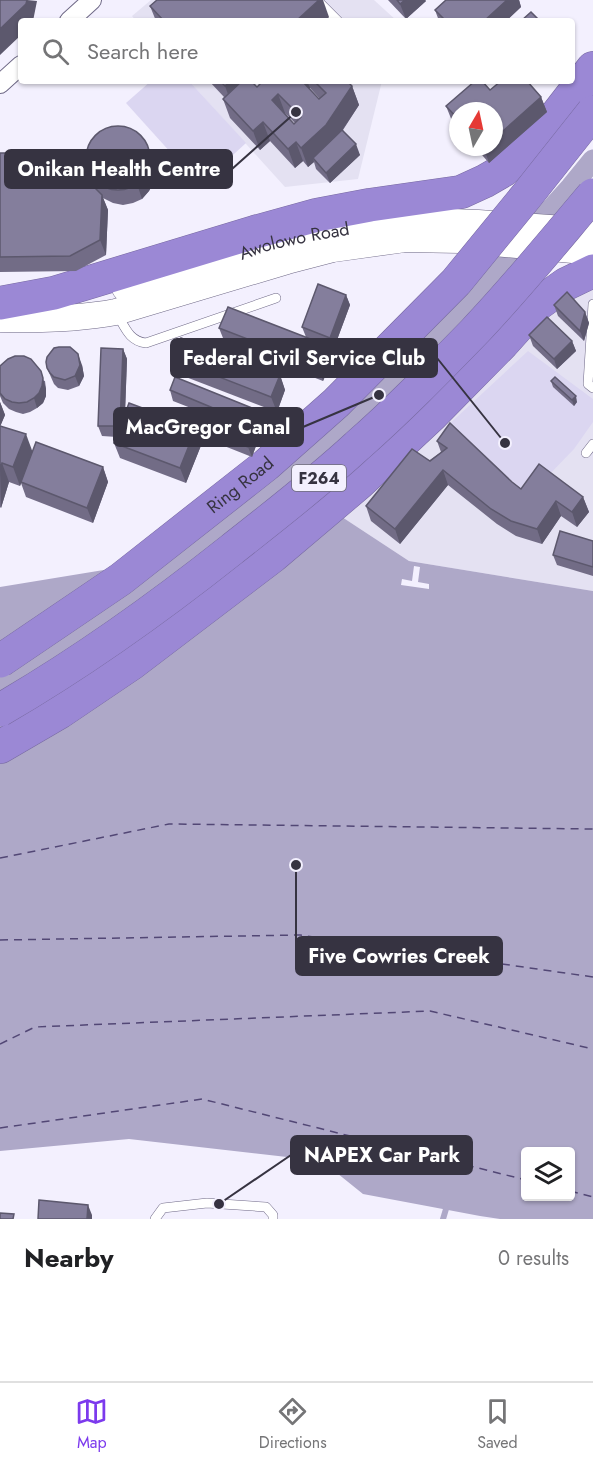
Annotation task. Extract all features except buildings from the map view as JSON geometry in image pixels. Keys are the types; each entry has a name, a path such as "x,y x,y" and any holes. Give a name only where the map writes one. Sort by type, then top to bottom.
{"highway":[{"path":"0,304 54,293 255,232 328,213 461,192 504,170 541,135 593,68"},
{"name":"Ring Road","path":"0,662 121,579 266,465 336,403 456,282 593,112"},
{"name":"F264","path":"0,710 48,682 106,643 190,582 286,507 357,446 475,331 529,272 593,195"},
{"path":"0,747 60,712 131,664 273,556 358,484 432,416 538,304 566,284 589,247"}],"main road":[{"name":"Awolowo Road","path":"0,304 53,304 111,293 199,268 270,244 371,225 426,221 469,231 589,247"},
{"name":"Awolowo Road","path":"0,319 89,317 116,312 333,249 469,231"}],"street":[{"path":"72,18 92,0"},
{"path":"0,84 18,68"}],"lane":[{"path":"317,0 335,18"},
{"path":"116,312 131,338 146,343 276,298"},
{"path":"593,304 588,384 593,388"},
{"path":"586,453 593,444"},
{"path":"155,1219 163,1208 207,1203 266,1207 273,1215 273,1219"}],"shaded area":[{"path":"151,0 374,0 394,18 134,18 132,16"},
{"path":"148,84 192,84 246,143 200,185 126,103"},
{"path":"192,84 381,84 358,179 285,187"},
{"path":"593,279 593,591 409,561 342,517 572,288"},
{"path":"528,351 593,399 593,422 574,449 545,479 527,504 455,438 443,430"},
{"path":"342,517 409,561 593,591 593,1219 500,1219 363,1194 322,1161 129,1139 0,1151 0,587 183,557 321,529"}],"pier":[{"path":"414,566 420,567 418,582 429,584 429,589 401,585 402,579 412,581"}],"waterway":[{"path":"183,557 287,474 379,395 469,300 593,160"},
{"path":"443,1219 446,1209"}],"ferry route":[{"path":"0,858 169,824 593,829"},
{"path":"0,940 300,935 593,977"},
{"path":"0,1044 35,1027 430,1011 593,1049"},
{"path":"0,1128 202,1099 521,1179"},
{"path":"575,1192 593,1197"}],"place":[{"name":"Onikan Health Centre","path":"296,112"},
{"name":"MacGregor Canal","path":"379,395"},
{"name":"Federal Civil Service Club","path":"505,443"},
{"name":"Five Cowries Creek","path":"296,865"},
{"name":"NAPEX Car Park","path":"219,1204"}]}
